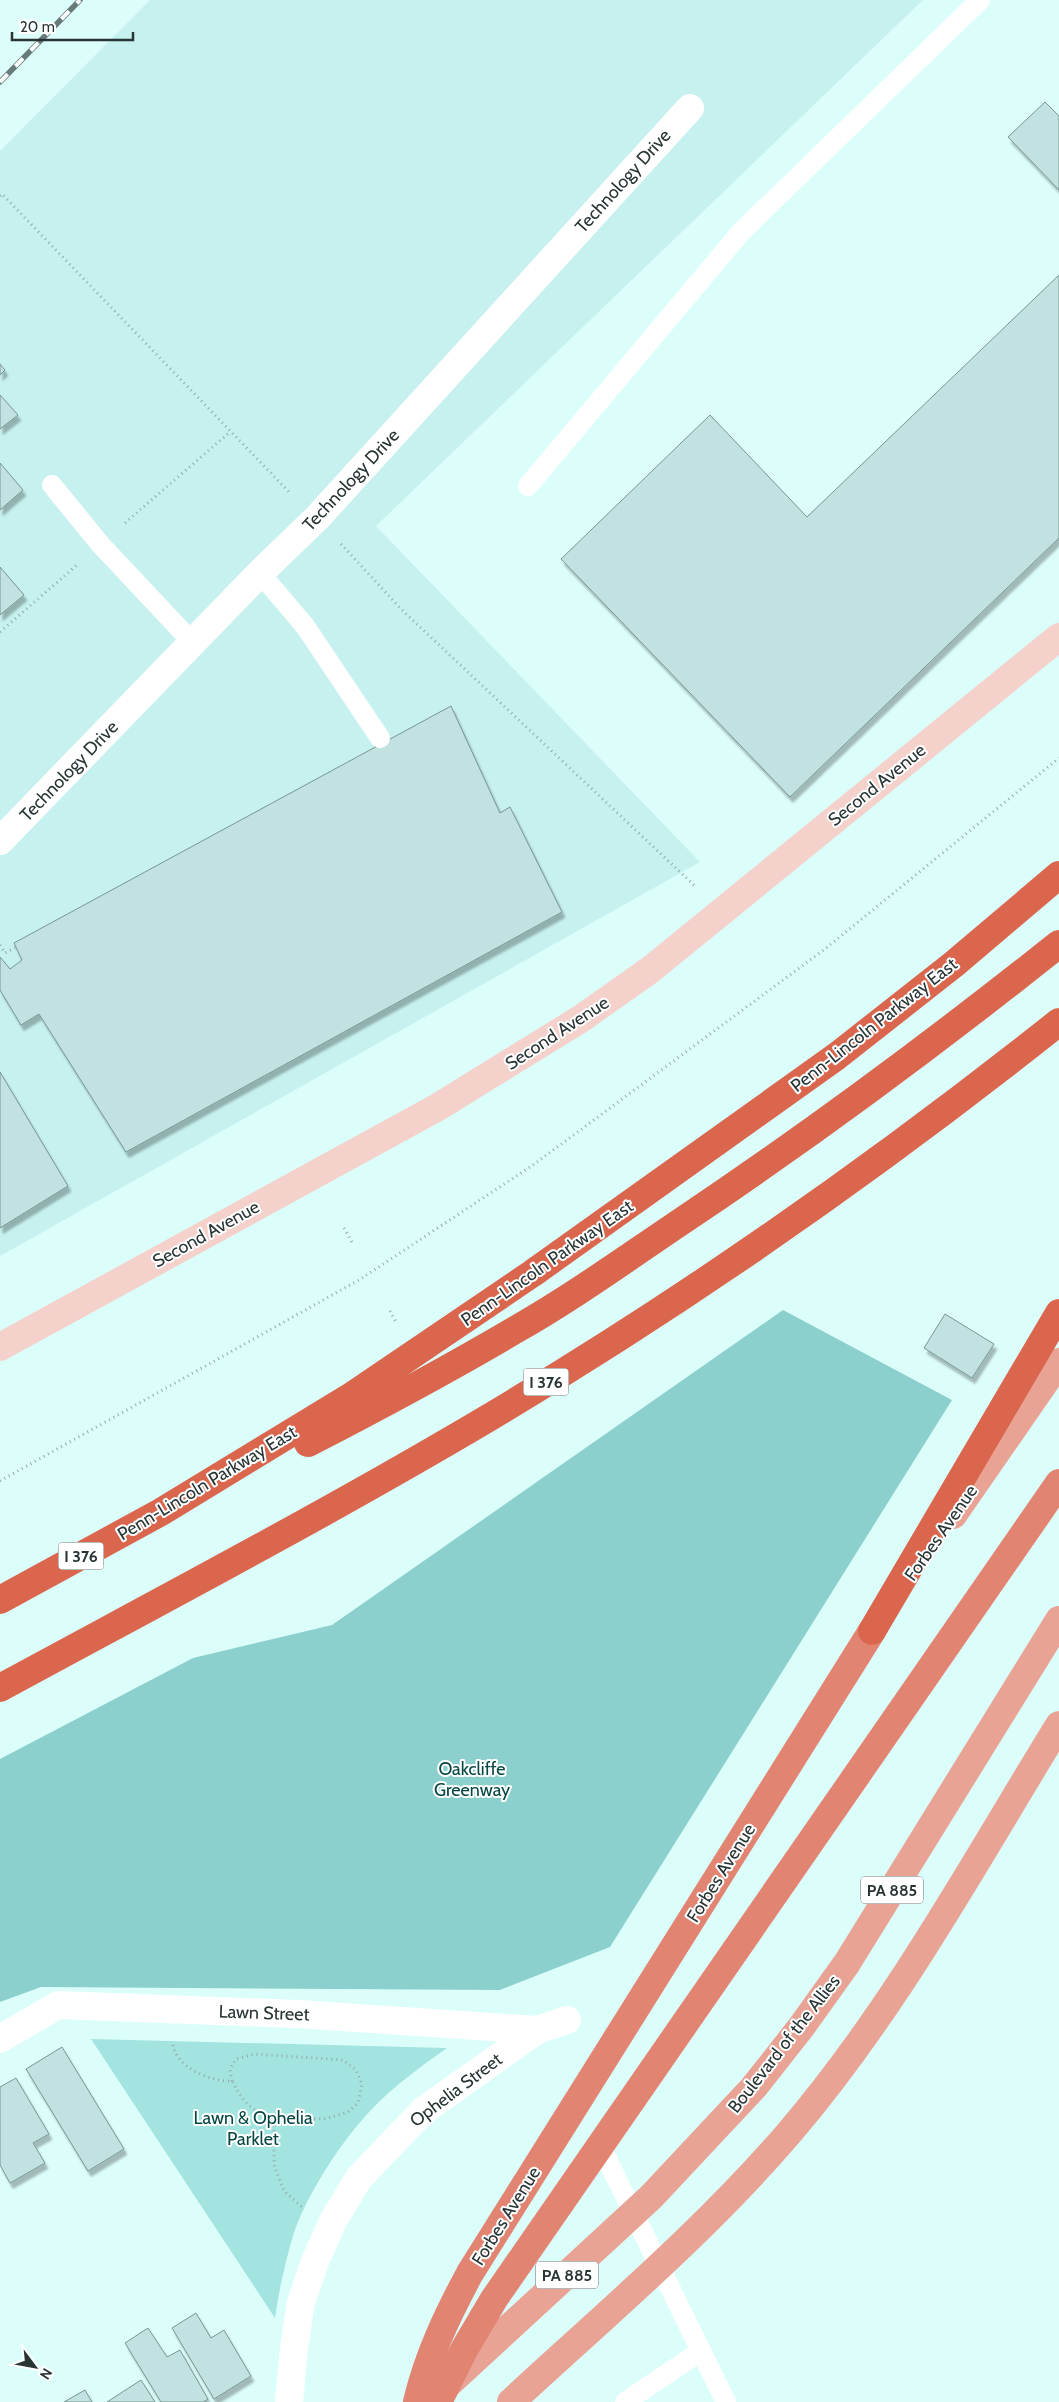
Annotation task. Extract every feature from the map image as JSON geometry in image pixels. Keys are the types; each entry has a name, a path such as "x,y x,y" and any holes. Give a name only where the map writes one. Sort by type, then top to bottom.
{"highway":[{"name":"Penn-Lincoln Parkway East","path":"0,1600 161,1512 350,1397 716,1144 837,1056 946,971 1059,876"},
{"path":"161,1512 289,1453 404,1393 517,1329 633,1254 843,1109 984,1004 1059,944"},
{"name":"I 376","path":"0,1688 322,1514 492,1416 642,1322 781,1228 903,1142 1059,1022"},
{"path":"872,1631 1059,1313"},
{"path":"438,2402 465,2348 494,2299 1059,1483"},
{"name":"Forbes Avenue","path":"417,2402 433,2348 470,2273 872,1631"}],"main road":[{"name":"Second Avenue","path":"0,1347 438,1107 582,1018 650,970 1059,637"},
{"name":"Forbes Avenue","path":"872,1631 1059,1362"},
{"name":"Boulevard of the Allies","path":"428,2402 651,2198 703,2144 760,2079 802,2026 847,1963 1059,1620"},
{"name":"PA 885","path":"510,2402 673,2253 730,2197 789,2133 844,2064 893,1994 1059,1725"}],"street":[{"name":"Technology Drive","path":"0,841 260,573 317,518 690,108"},
{"name":"Lawn Street","path":"0,2039 58,2005 297,2014 537,2030"},
{"path":"537,2030 567,2020"},
{"name":"Ophelia Street","path":"289,2402 301,2302 316,2259 330,2227 359,2178 423,2111 537,2030"}],"lane":[{"path":"528,486 741,232 980,0"},
{"path":"52,485 100,544 192,643"},
{"path":"260,573 305,626 380,738"},
{"path":"600,2145 726,2402"},
{"path":"625,2402 701,2352"}],"path":[{"path":"0,196 2,194 295,498"},
{"path":"339,542 402,610 688,879"},
{"path":"0,1481 359,1280 533,1165 825,949 1059,758"},
{"path":"0,945 5,953 16,947"},
{"path":"344,1228 352,1242"},
{"path":"390,1311 396,1322"},
{"path":"172,2039 175,2053 183,2063 218,2082 232,2081"},
{"path":"254,2054 343,2060 356,2070 362,2084 358,2103 348,2112 324,2119 274,2117 257,2112 244,2102 232,2081 230,2069 236,2059 254,2054"},
{"path":"274,2117 274,2166 284,2191 306,2211"}],"shaded area":[{"path":"150,0 923,0 376,526 700,862 0,1256 0,151"}],"green space":[{"name":"Oakcliffe Greenway","path":"783,1310 952,1400 610,1947 500,1990 41,1987 0,2002 0,1759 193,1658 332,1625"},
{"name":"Lawn & Ophelia Parklet","path":"91,2039 447,2048 398,2085 371,2110 348,2137 315,2187 293,2236 282,2277 275,2318"}],"building":[{"path":"1045,102 1059,116 1059,190 1008,137"},
{"path":"1059,275 1059,538 790,797 561,559 710,415 807,517"},
{"path":"0,364 5,370 0,375"},
{"path":"0,395 18,415 0,429"},
{"path":"0,463 23,490 0,510"},
{"path":"0,567 24,595 0,615"},
{"path":"451,706 500,813 510,807 562,912 126,1152 39,1014 21,1025 0,990 0,957 10,969 22,960 14,943"},
{"path":"0,1072 68,1186 0,1228"},
{"path":"945,1314 994,1344 972,1378 924,1348"},
{"path":"62,2047 124,2149 88,2171 26,2069"},
{"path":"16,2078 49,2134 33,2143 45,2163 10,2183 0,2165 0,2087"},
{"path":"196,2313 211,2338 224,2330 251,2376 214,2399 172,2328"},
{"path":"148,2328 167,2357 180,2350 208,2399 203,2402 161,2402 125,2343"},
{"path":"141,2380 155,2402 107,2402"},
{"path":"85,2390 92,2402 64,2402"}],"railway":[{"path":"0,82 80,0"}]}
